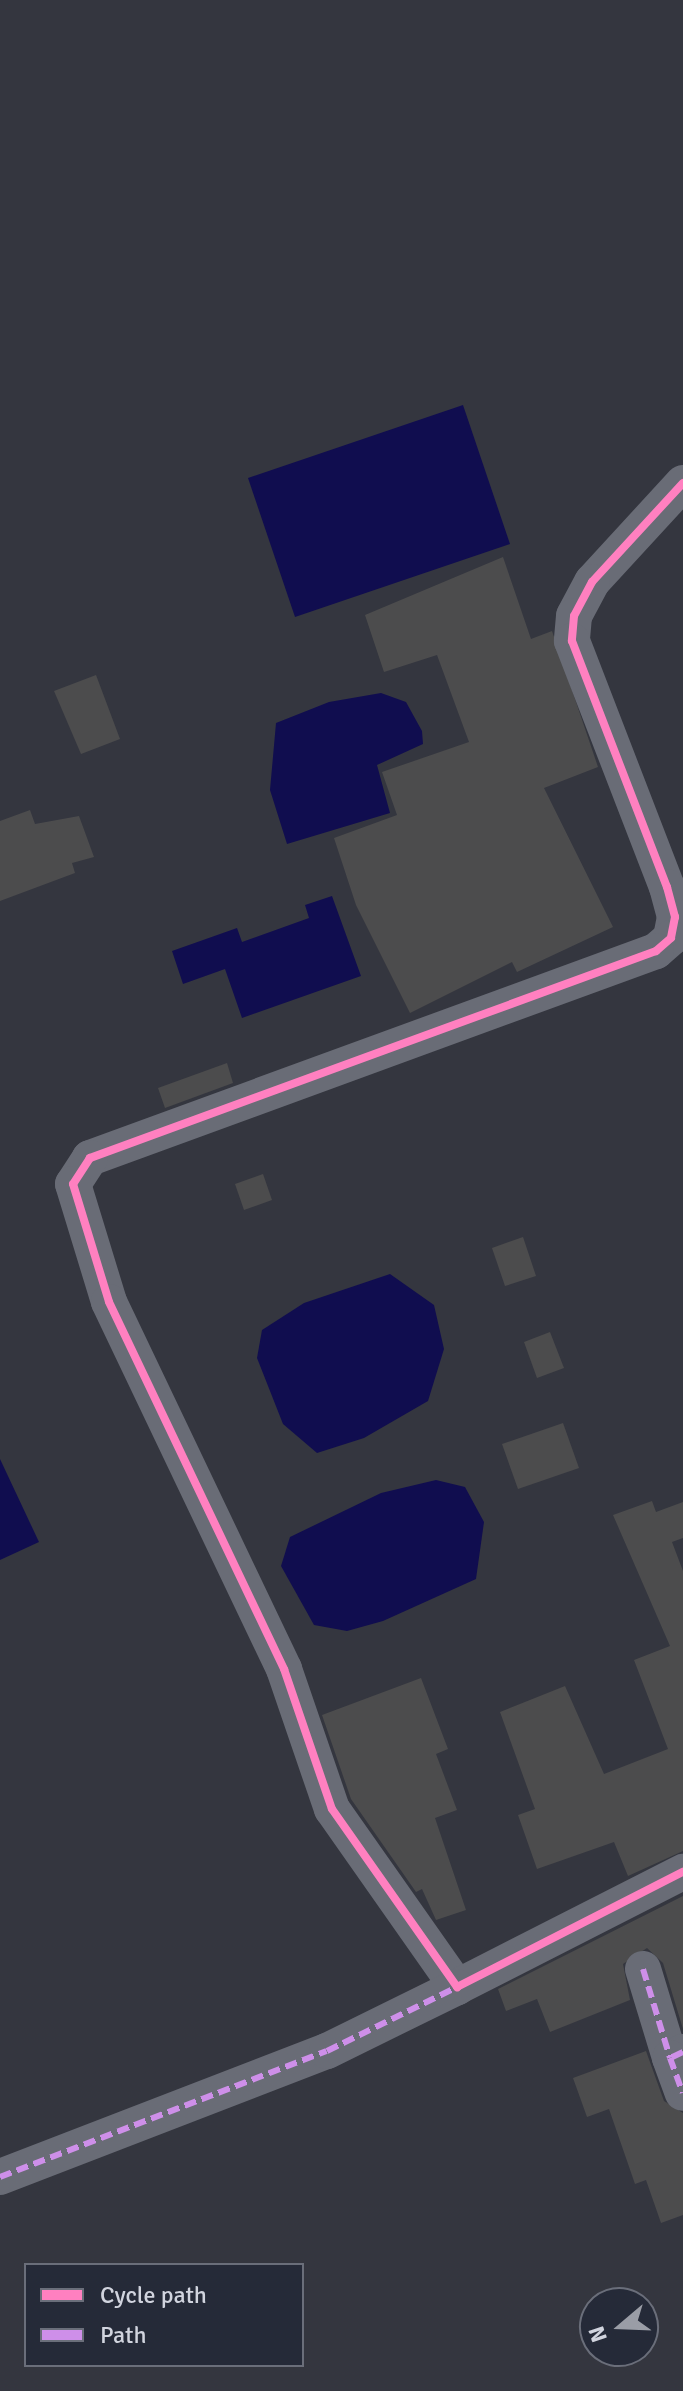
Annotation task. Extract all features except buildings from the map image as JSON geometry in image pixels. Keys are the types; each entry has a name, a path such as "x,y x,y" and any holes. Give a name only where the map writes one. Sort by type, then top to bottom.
{"street":[{"path":"457,1987 332,1809 284,1669 109,1302 73,1184 90,1158 656,951 671,938 675,917 667,887 572,641 574,616 592,582 683,483"},
{"path":"0,2177 327,2051 683,1872"},
{"path":"643,1969 676,2055 683,2093"}],"shaded area":[{"path":"463,405 510,544 295,617 248,478"},
{"path":"381,693 406,702 422,731 423,744 377,765 390,813 287,844 270,790 276,723 329,702"},
{"path":"332,896 361,976 242,1018 225,969 183,984 172,951 237,928 242,942 309,918 305,905"},
{"path":"390,1274 434,1305 444,1349 428,1401 364,1438 317,1453 283,1424 257,1358 262,1330 304,1303"},
{"path":"0,1459 39,1542 0,1560"},
{"path":"436,1480 465,1487 484,1522 476,1579 383,1621 347,1631 314,1625 281,1566 290,1537 381,1493"}],"marked path":[{"path":"643,1969 670,2058"},
{"path":"0,2177 327,2051 457,1987"},
{"path":"683,2052 670,2058 683,2093"}],"cycle path":[{"path":"683,483 592,582 574,616 572,641 667,887 675,917 671,938 656,951 90,1158 73,1184 109,1302 284,1669 332,1809 457,1987 683,1872"}]}
